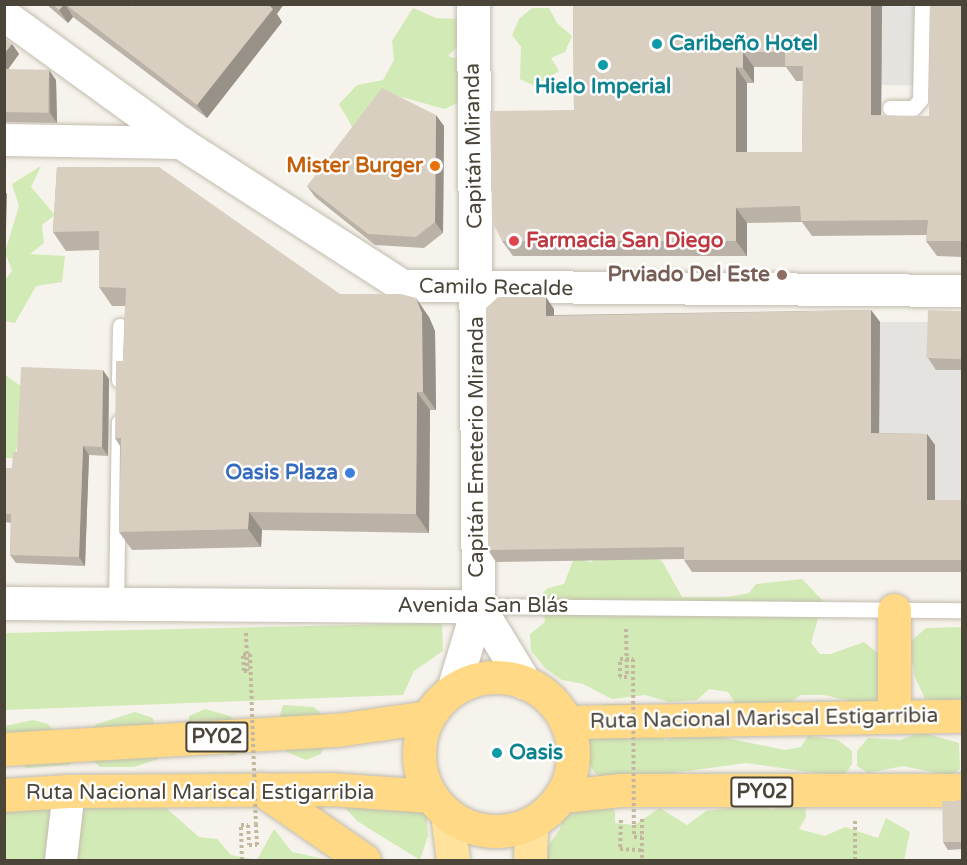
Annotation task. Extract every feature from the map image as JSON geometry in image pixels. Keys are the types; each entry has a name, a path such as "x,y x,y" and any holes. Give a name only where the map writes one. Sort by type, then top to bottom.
{"highway":[{"path":"894,610 894,715"},
{"path":"501,677 525,683 542,692 566,722 573,746 572,772 562,795 531,823 510,831 488,831 466,825 439,805 419,756 428,717 453,690 476,680 501,677"},
{"name":"Ruta Nacional Mariscal Estigarribia","path":"566,722 894,715 963,716"},
{"name":"PY02","path":"4,749 337,730 428,717"},
{"path":"261,789 364,861"},
{"name":"Ruta Nacional Mariscal Estigarribia","path":"4,795 69,791 261,789 439,805"},
{"name":"PY02","path":"562,795 621,790 963,790"}],"main road":[{"path":"439,805 453,861"},
{"path":"530,861 531,823"}],"street":[{"name":"Capitán Miranda","path":"473,4 476,288"},
{"name":"Camilo Recalde","path":"4,15 182,143 403,286 963,291"},
{"path":"4,140 182,143"},
{"name":"Capitán Emeterio Miranda","path":"453,690 478,606 476,288"},
{"name":"Avenida San Blás","path":"4,603 478,606"},
{"name":"Capitán Emeterio Miranda","path":"478,606 525,683"},
{"path":"61,861 69,791"}],"lane":[{"path":"890,108 913,108 920,100 922,4"},
{"path":"116,605 120,326"},
{"name":"Avenida San Blás","path":"478,606 963,610"}],"path":[{"path":"626,607 627,677 620,677 620,659 633,659 634,837 642,837"},
{"path":"243,861 241,825 248,825 249,845 257,844 250,654 243,655 244,671 247,671 247,657"},
{"path":"642,825 642,861"},
{"path":"620,835 620,849 642,850"},
{"path":"855,841 855,861"}],"green space":[{"path":"413,8 436,18 458,19 458,46 448,56 468,63 471,96 445,109 390,94 358,137 339,104 357,85 383,80 394,60 392,41"},
{"path":"532,8 549,8 557,23 572,36 565,52 551,58 559,71 535,86 520,79 521,47 512,35 519,19"},
{"path":"41,166 31,187 55,215 42,225 44,243 30,254 65,256 62,282 36,286 15,323 5,321 5,280 12,271 5,252 19,206 12,184"},
{"path":"4,374 26,390 15,458 5,458"},
{"path":"608,553 647,555 662,561 682,597 729,597 749,593 756,584 802,579 823,601 811,643 820,654 831,654 864,642 880,655 883,696 868,705 824,695 801,695 789,703 735,703 728,692 709,689 697,700 669,702 645,695 612,699 583,684 562,680 545,668 531,651 530,634 545,622 540,596 548,588 564,584 574,558 591,562"},
{"path":"442,623 443,651 414,671 403,695 5,710 5,633"},
{"path":"962,627 962,706 959,702 925,699 915,677 909,643 926,628"},
{"path":"603,704 641,704 665,740 688,735 716,736 785,750 801,747 808,736 838,740 852,751 852,764 843,777 746,763 608,782 594,772 583,753 582,737"},
{"path":"283,705 314,707 327,719 329,734 321,754 306,760 287,752 275,731"},
{"path":"205,709 230,716 243,730 243,751 232,756 188,736 189,716"},
{"path":"135,712 153,718 160,746 158,759 134,767 100,767 77,745 97,724"},
{"path":"33,720 48,724 69,751 70,765 26,768 5,750 4,726"},
{"path":"920,732 959,743 960,769 951,776 903,766 868,773 857,766 857,751 868,738 901,740"},
{"path":"335,796 426,805 428,836 420,860 357,821"},
{"path":"782,798 805,802 806,817 799,829 825,836 845,827 878,838 886,818 910,832 904,860 538,860 560,829 566,809 605,799 615,811 615,823 634,825 660,808 687,825 706,811 757,805 774,810"},
{"path":"106,800 164,806 199,837 217,839 231,855 257,860 72,860 75,813"},
{"path":"41,801 59,815 67,860 5,860 4,808"},
{"path":"274,829 292,852 329,860 257,860"}],"shaded area":[{"path":"882,6 941,7 940,86 881,85"},
{"path":"880,322 936,322 936,369 962,370 962,512 934,512 879,445"}],"building":[{"path":"52,4 64,4 59,10"},
{"path":"65,4 128,4 132,7 134,4 268,4 273,9 197,105"},
{"path":"573,4 871,4 871,115 929,116 930,4 963,4 963,241 926,241 928,220 801,221 800,206 736,208 736,241 502,241 492,221 490,111 574,110","holes":["743,52 785,52 785,66 803,66 802,152 736,152 736,67 743,68"]},
{"path":"4,39 12,44 4,54"},
{"path":"4,69 49,70 48,113 4,112"},
{"path":"382,88 436,115 435,222 416,237 368,234 307,186"},
{"path":"57,167 159,167 340,294 401,294 416,298 422,313 423,392 417,392 416,514 249,512 248,529 119,532 121,438 115,438 116,361 123,361 126,288 99,287 99,231 53,232"},
{"path":"498,297 546,297 546,316 871,310 871,433 927,434 927,500 963,500 963,560 684,560 684,547 488,550 486,308"},
{"path":"928,310 962,311 961,359 926,358"},
{"path":"21,367 103,370 102,447 83,446 79,557 10,555 11,514 4,514 4,468 12,468 13,452 17,452"},
{"path":"963,798 963,842 943,842 942,801 957,801"}],"place":[{"name":"Caribeño Hotel","path":"657,44"},
{"name":"Hielo Imperial","path":"603,65"},
{"name":"Mister Burger","path":"435,166"},
{"name":"Farmacia San Diego","path":"514,241"},
{"name":"Prviado Del Este","path":"782,275"},
{"name":"Oasis Plaza","path":"350,473"},
{"name":"Oasis","path":"497,753"}]}
